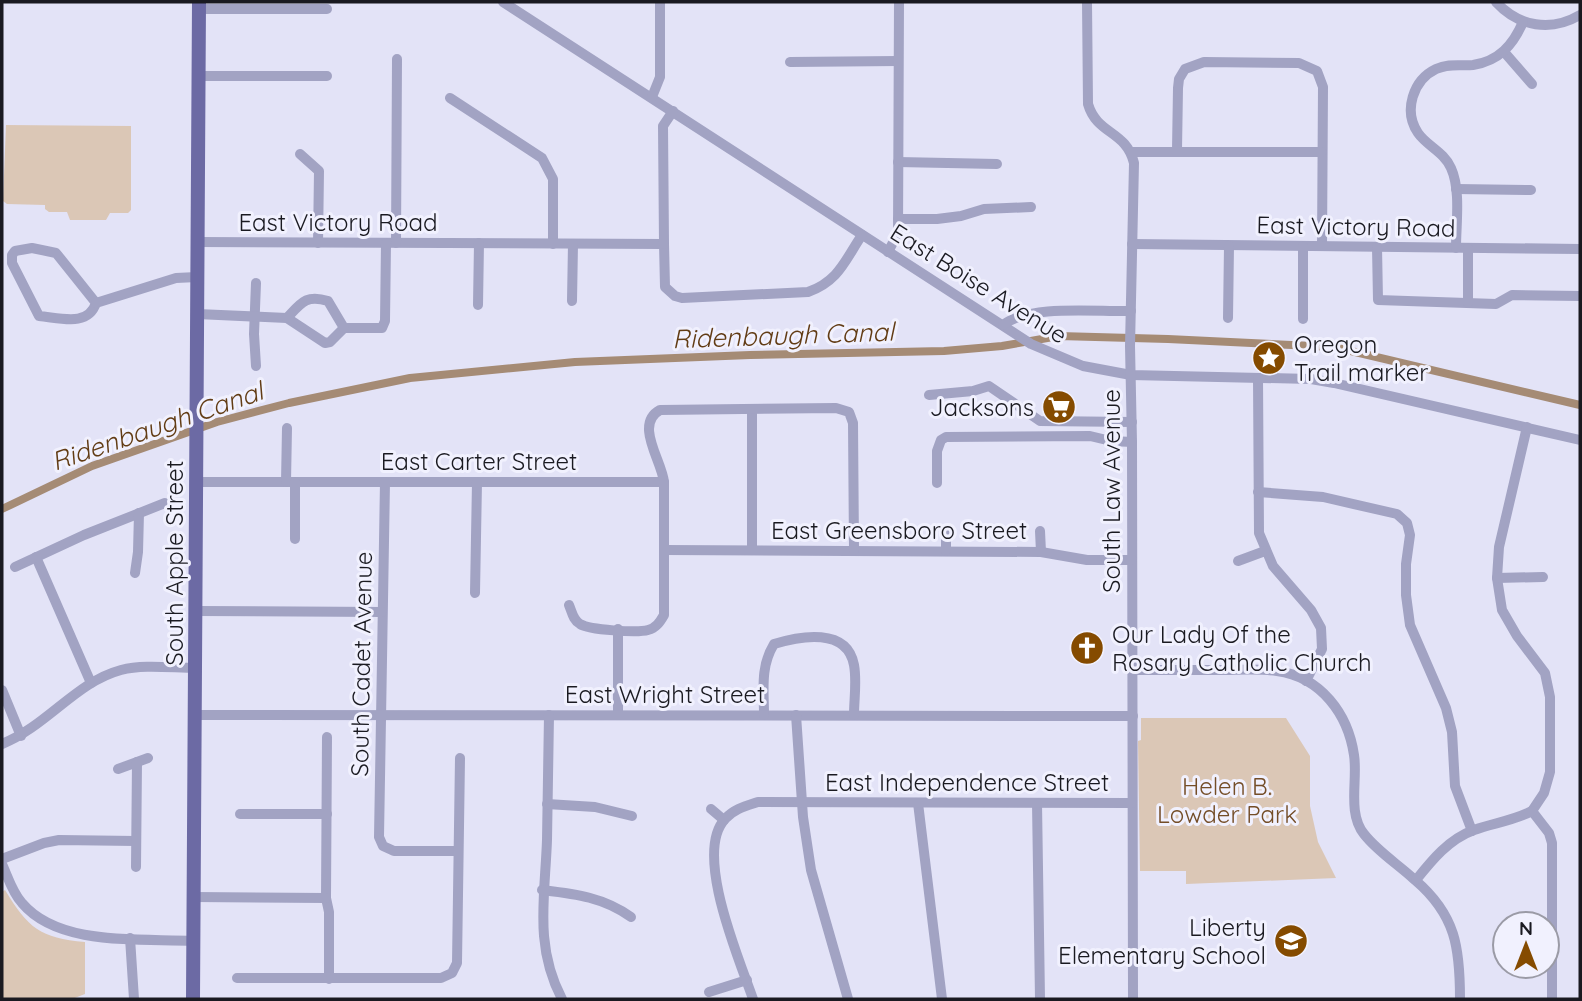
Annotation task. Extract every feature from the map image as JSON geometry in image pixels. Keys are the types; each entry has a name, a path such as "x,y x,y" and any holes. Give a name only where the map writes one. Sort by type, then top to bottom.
{"main road":[{"name":"South Apple Street","path":"193,999 199,5"}],"street":[{"name":"East Boise Avenue","path":"503,2 1031,344 1083,366 1131,375 1311,379 1580,440"},
{"path":"652,97 660,77 660,2"},
{"path":"888,252 898,233 899,2"},
{"path":"1087,2 1088,104 1092,117 1121,139 1131,152 1322,152"},
{"path":"1496,2 1511,16 1538,26 1566,23 1580,15"},
{"path":"199,5 327,9"},
{"path":"1456,248 1456,189 1451,168 1438,151 1419,135 1414,125 1411,102 1424,77 1438,68 1453,64 1472,65 1505,53 1523,22"},
{"path":"1505,53 1532,84"},
{"path":"197,314 287,318 325,343 330,342 344,328 382,328 385,321 391,243 397,59"},
{"path":"790,62 898,61"},
{"path":"1177,150 1178,88 1179,79 1185,69 1204,62 1299,63 1317,71 1322,87 1322,246"},
{"path":"198,76 327,76"},
{"path":"450,98 542,158 553,179 553,244"},
{"path":"673,111 663,126 664,244 665,287 675,296 808,292 837,276 862,235"},
{"name":"South Law Avenue","path":"1131,152 1133,999"},
{"path":"300,154 318,171 318,243"},
{"path":"898,162 997,163"},
{"path":"1456,189 1531,190"},
{"path":"898,219 937,219 984,209 1031,207"},
{"name":"East Victory Road","path":"197,242 664,244"},
{"path":"478,305 479,243"},
{"path":"572,301 573,244"},
{"name":"East Victory Road","path":"1132,244 1580,249"},
{"path":"1228,246 1228,318"},
{"path":"1303,246 1303,319"},
{"path":"1377,247 1378,300 1496,304 1512,295 1580,296"},
{"path":"1468,248 1468,303"},
{"path":"21,249 48,249 56,253 96,303 93,313 86,318 39,316 12,263 12,255 21,249"},
{"path":"96,303 176,278 197,277"},
{"path":"256,283 256,366"},
{"path":"287,318 301,303 317,298 328,301 344,328"},
{"path":"1003,325 1013,318 1038,312 1131,311"},
{"path":"1258,378 1259,533 1273,566 1311,610 1321,628 1322,649 1306,681"},
{"path":"929,395 973,391 989,386 1040,421 1132,422"},
{"path":"569,605 574,619 582,626 648,630 659,625 664,615 664,482 649,433 649,421 653,414 660,410 836,408 849,412 853,423 854,550"},
{"path":"752,409 752,550"},
{"path":"287,428 295,538"},
{"path":"1416,880 1433,858 1450,844 1472,831 1518,818 1532,811 1544,793 1550,772 1550,697 1545,673 1517,636 1502,610 1497,578 1499,547 1527,428"},
{"path":"937,483 937,451 941,440 946,437 1090,436 1132,442"},
{"name":"East Carter Street","path":"196,482 664,482"},
{"name":"South Cadet Avenue","path":"385,482 379,837 383,846 394,850 457,851"},
{"path":"475,593 477,482"},
{"path":"1258,492 1323,497 1397,514 1407,523 1410,534 1406,595 1410,625 1446,708 1453,744 1455,786 1472,831"},
{"path":"15,568 84,535 165,503"},
{"path":"135,573 139,513"},
{"path":"1040,531 1041,552"},
{"path":"946,532 946,551"},
{"name":"East Greensboro Street","path":"664,550 1041,552 1087,561 1132,560"},
{"path":"1238,561 1265,551"},
{"path":"36,557 92,683"},
{"path":"1497,578 1543,577"},
{"path":"196,611 382,612"},
{"path":"618,629 618,715"},
{"path":"764,715 763,670 766,656 774,644 797,637 834,639 843,645 854,663 854,715"},
{"path":"2,744 21,736 92,683 123,670 196,668"},
{"path":"1133,670 1278,671 1306,681 1325,694 1340,711 1349,732 1355,758 1355,806 1361,830 1376,847 1438,901 1452,926 1458,945 1460,999"},
{"path":"2,690 21,736"},
{"name":"East Wright Street","path":"196,715 1133,716"},
{"path":"549,715 547,843 542,890 544,940 549,966 562,999"},
{"path":"796,715 802,803 811,870 848,999"},
{"path":"327,737 329,979"},
{"path":"237,978 441,978 452,973 457,963 460,758"},
{"path":"118,769 143,760 136,867"},
{"name":"East Independence Street","path":"724,820 738,808 758,803 1132,803"},
{"path":"918,803 942,999"},
{"path":"1037,803 1040,999"},
{"path":"547,804 595,807 632,816"},
{"path":"711,809 724,820 715,845 717,890 753,999"},
{"path":"1532,811 1549,833 1552,842 1552,999"},
{"path":"240,814 327,814"},
{"path":"136,841 59,840 44,843 2,862 20,901 30,913 64,931 89,936 194,941"},
{"path":"542,890 598,899 631,917"},
{"path":"194,897 327,898"},
{"path":"130,938 134,999"},
{"path":"709,992 747,980"}],"green space":[{"path":"6,125 131,126 131,210 128,213 110,213 106,220 70,220 67,212 49,212 45,205 7,204 3,201"},
{"name":"Helen B. Lowder Park","path":"1141,718 1286,718 1310,756 1310,806 1318,842 1336,878 1186,884 1186,871 1140,871 1138,741 1141,740"},
{"path":"5,890 21,914 37,929 57,938 85,942 85,994 72,999 2,999 2,892"}],"waterway":[{"name":"Ridenbaugh Canal","path":"2,509 92,466 217,422 289,403 410,378 575,362 944,351 1002,346 1059,336 1168,339 1334,347 1580,405"}],"place":[{"name":"Oregon Trail marker","path":"1269,358"},
{"name":"Jacksons","path":"1059,407"},
{"name":"Our Lady Of the Rosary Catholic Church","path":"1087,648"},
{"name":"Liberty Elementary School","path":"1291,941"}]}
